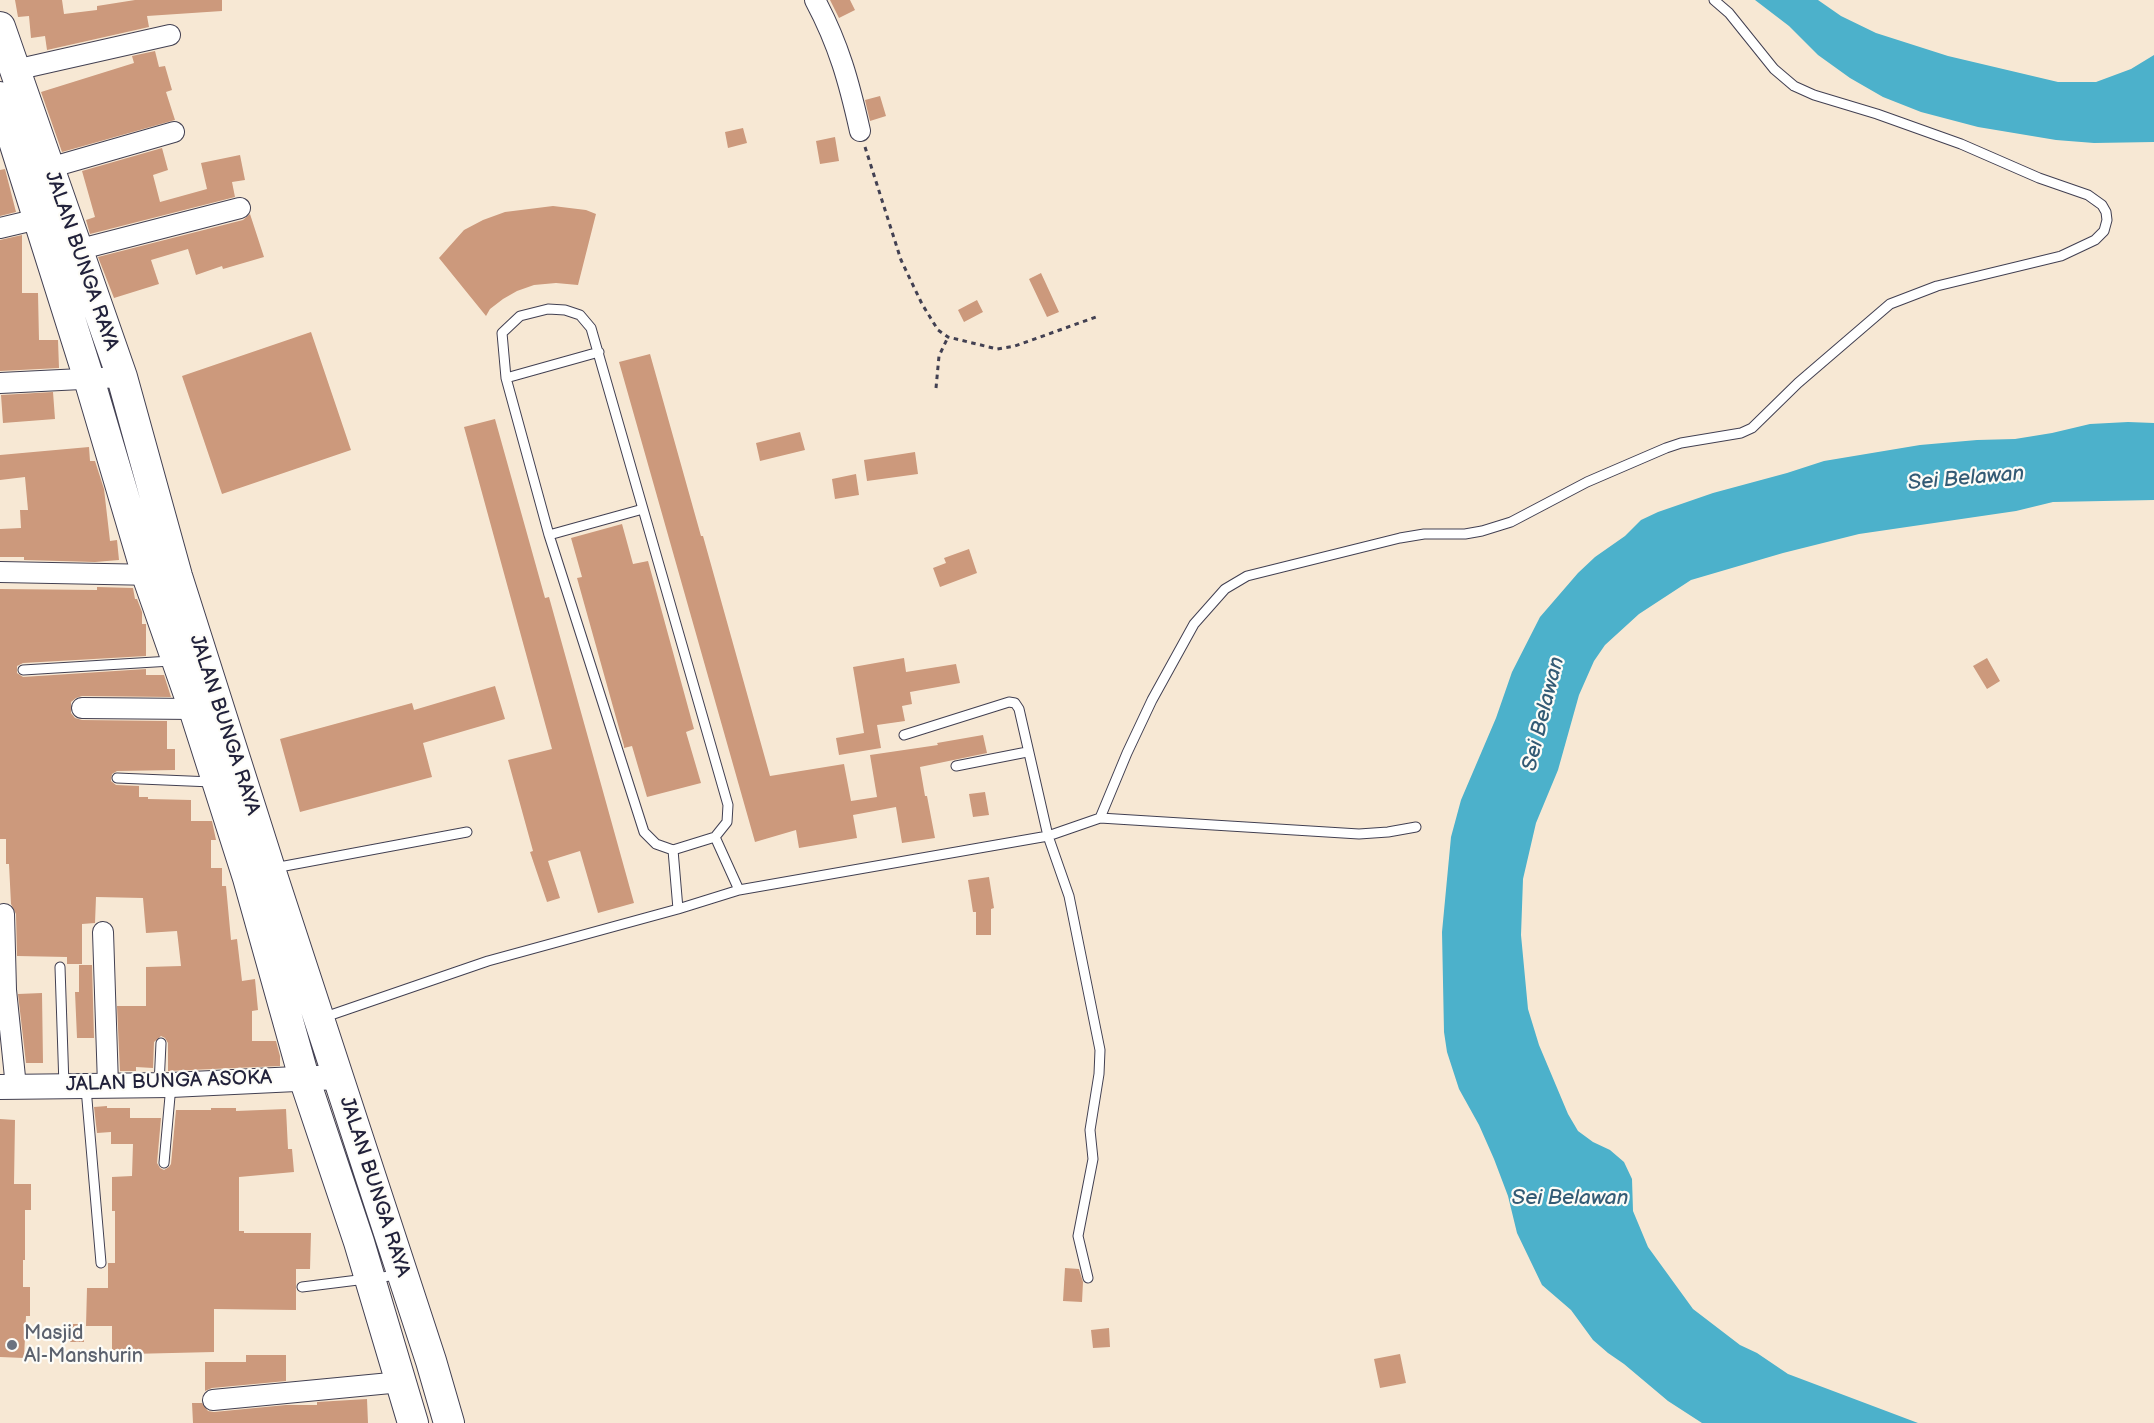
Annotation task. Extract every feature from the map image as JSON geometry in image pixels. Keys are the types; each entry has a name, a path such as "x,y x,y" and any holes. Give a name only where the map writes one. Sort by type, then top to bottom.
{"main road":[{"name":"JALAN BUNGA RAYA","path":"0,27 122,377 259,873 304,1078 371,1278 413,1423"},
{"name":"JALAN BUNGA RAYA","path":"3,113 89,379 147,575 217,782 259,873 320,1019 449,1423"}],"street":[{"path":"815,0 832,31 848,78 860,131"},
{"path":"15,70 170,35"},
{"path":"49,168 174,132"},
{"path":"77,250 240,208"},
{"path":"0,228 38,219"},
{"path":"0,383 122,377"},
{"path":"0,572 177,576"},
{"path":"82,708 194,709"},
{"path":"4,914 8,1087"},
{"path":"86,1085 103,933"},
{"name":"JALAN BUNGA ASOKA","path":"8,1087 165,1085 338,1077"},
{"path":"213,1400 400,1382"}],"lane":[{"path":"1100,818 1127,753 1175,656 1194,624 1225,589 1247,576 1400,538 1424,534 1465,534 1482,531 1511,522 1587,482 1666,448 1752,428 1798,383 1890,304 1937,286 2061,256 2095,240 2104,231 2107,220 2106,212 2102,205 2088,195 2039,178 1960,144 1877,114 1814,95 1794,86 1774,69 1729,13 1713,0"},
{"path":"548,309 565,310 580,315 591,328 599,352 728,805 727,822 715,837 673,850 656,844 644,832 549,535 506,378 502,333 520,316 548,309"},
{"path":"506,378 599,352"},
{"path":"549,535 643,509"},
{"path":"23,670 177,661"},
{"path":"904,735 1009,702 1015,703 1019,709 1048,836 1069,896 1100,1050 1100,1074 1090,1130 1093,1159 1078,1236 1088,1278"},
{"path":"956,766 1027,752"},
{"path":"117,778 217,782"},
{"path":"320,1019 488,961 739,890 1048,836 1100,818 1359,834 1388,832 1416,826"},
{"path":"259,873 467,832"},
{"path":"715,837 739,890"},
{"path":"673,850 678,909"},
{"path":"60,967 86,1085 101,1263"},
{"path":"161,1043 165,1085 164,1163"},
{"path":"302,1287 403,1274"}],"path":[{"path":"860,131 901,260 922,304 938,330 948,337 997,349 1015,346 1096,317"},
{"path":"936,388 939,356 948,337"}],"water":[{"path":"1755,0 1818,0 1841,16 1876,33 1948,56 2058,82 2096,82 2131,69 2154,55 2154,142 2094,143 2056,140 1978,127 1921,112 1883,97 1850,78 1818,55 1789,26"},
{"name":"Sei Belawan","path":"2154,423 2154,500 2053,502 2016,511 1859,534 1691,580 1639,614 1605,645 1594,661 1579,695 1558,770 1536,823 1523,879 1521,935 1528,1009 1539,1045 1568,1114 1578,1131 1593,1142 1610,1150 1624,1162 1632,1179 1633,1211 1648,1247 1693,1309 1740,1345 1757,1353 1788,1374 1918,1423 1702,1423 1668,1401 1608,1353 1593,1340 1571,1310 1542,1285 1517,1233 1508,1196 1494,1159 1459,1089 1447,1052 1444,1032 1442,932 1451,837 1461,800 1496,718 1512,672 1540,617 1578,573 1595,557 1625,536 1641,520 1658,512 1713,493 1824,461 1920,445 2015,439 2090,424"}],"building":[{"path":"15,0 62,0 64,14 97,10 97,6 135,0 222,0 222,11 147,16 149,27 47,50 45,36 31,38 29,16 18,17"},
{"path":"830,0 850,0 855,10 839,18"},
{"path":"155,51 159,67 165,66 172,90 166,92 175,120 62,152 41,92 134,63 132,56"},
{"path":"880,96 886,116 870,121 865,100"},
{"path":"743,128 747,143 728,148 725,132"},
{"path":"835,137 839,161 820,164 816,141"},
{"path":"162,148 168,170 153,175 160,202 207,189 201,163 240,155 245,180 232,182 235,197 90,234 86,220 95,217 82,171"},
{"path":"5,169 16,212 0,216 0,170"},
{"path":"553,206 586,210 596,214 578,285 556,283 534,285 503,299 490,309 486,316 439,258 464,230 483,220 505,212"},
{"path":"250,214 264,257 223,269 222,266 196,275 188,249 151,260 159,284 114,298 98,257 243,220"},
{"path":"22,235 22,293 38,293 39,340 58,340 59,368 0,371 0,240"},
{"path":"1041,273 1059,312 1047,317 1029,279"},
{"path":"977,300 983,312 964,322 958,310"},
{"path":"311,332 351,450 222,494 182,376"},
{"path":"650,354 770,776 844,764 851,801 877,797 870,755 938,745 937,743 983,735 987,753 920,767 935,838 902,843 896,807 853,815 857,838 799,848 796,830 755,842 619,362"},
{"path":"53,392 55,419 3,423 1,395"},
{"path":"495,419 545,598 549,597 634,903 598,913 580,851 548,861 560,898 547,902 530,852 533,851 508,760 552,749 464,427"},
{"path":"800,432 805,450 760,461 756,443"},
{"path":"89,447 90,461 95,461 104,489 110,541 117,540 119,560 95,562 0,557 0,529 21,528 20,510 28,510 25,477 0,480 0,455"},
{"path":"915,452 918,474 867,481 864,460"},
{"path":"856,474 859,495 835,499 832,479"},
{"path":"622,524 633,564 648,561 694,729 686,732 701,783 647,797 632,746 624,748 577,578 582,577 571,538"},
{"path":"969,549 977,573 940,587 933,568 946,563 944,558"},
{"path":"97,587 133,588 135,599 142,612 142,624 146,624 146,656 23,663 17,666 17,673 23,677 146,669 146,675 164,675 171,697 82,696 71,702 71,713 75,718 82,720 167,721 167,749 175,749 175,770 117,771 112,774 111,781 116,785 139,786 139,797 191,800 191,821 212,821 216,840 211,840 211,868 222,868 222,886 226,886 231,940 237,939 242,981 255,979 258,1010 252,1011 252,1041 276,1041 280,1066 168,1071 168,1043 161,1036 154,1042 153,1068 136,1067 136,1071 120,1071 117,1006 146,1006 146,967 181,966 177,931 146,933 143,898 96,897 95,923 82,924 82,964 67,964 67,957 17,956 16,914 11,904 9,864 6,864 6,839 0,839 0,589 97,590"},
{"path":"904,658 906,672 956,664 960,683 910,692 912,704 902,706 905,721 877,725 881,748 839,755 836,738 864,733 853,667"},
{"path":"1987,658 2000,681 1987,689 1973,666"},
{"path":"495,686 505,719 423,743 432,777 300,812 280,739 412,703 414,710"},
{"path":"985,792 989,815 973,817 969,794"},
{"path":"989,877 994,908 991,909 991,935 976,935 976,912 973,912 968,880"},
{"path":"79,965 92,965 94,1038 77,1038 75,992 79,992"},
{"path":"42,993 43,1063 26,1063 18,994"},
{"path":"107,1106 107,1108 130,1108 130,1118 161,1118 157,1163 164,1170 171,1164 176,1110 286,1109 288,1149 292,1149 294,1172 239,1177 239,1231 244,1231 244,1233 311,1233 310,1269 296,1269 296,1310 214,1309 214,1352 130,1354 130,1350 112,1350 112,1326 86,1326 87,1288 108,1288 108,1263 115,1263 115,1211 112,1211 112,1177 132,1176 133,1144 111,1144 111,1132 97,1133 94,1107"},
{"path":"0,1119 15,1120 14,1184 31,1184 31,1210 25,1210 23,1287 30,1287 30,1316 26,1316 24,1358 0,1357"},
{"path":"1065,1268 1079,1269 1083,1282 1082,1302 1063,1301"},
{"path":"70,1324 84,1324 84,1342 70,1342"},
{"path":"1109,1328 1110,1347 1093,1348 1091,1330"},
{"path":"1400,1354 1406,1383 1380,1388 1374,1359"},
{"path":"246,1355 286,1355 286,1381 212,1388 205,1391 205,1362 246,1362"},
{"path":"367,1399 368,1423 193,1423 192,1403 202,1403 208,1411 214,1412"}],"place":[{"name":"Masjid Al-Manshurin","path":"12,1345"}]}
